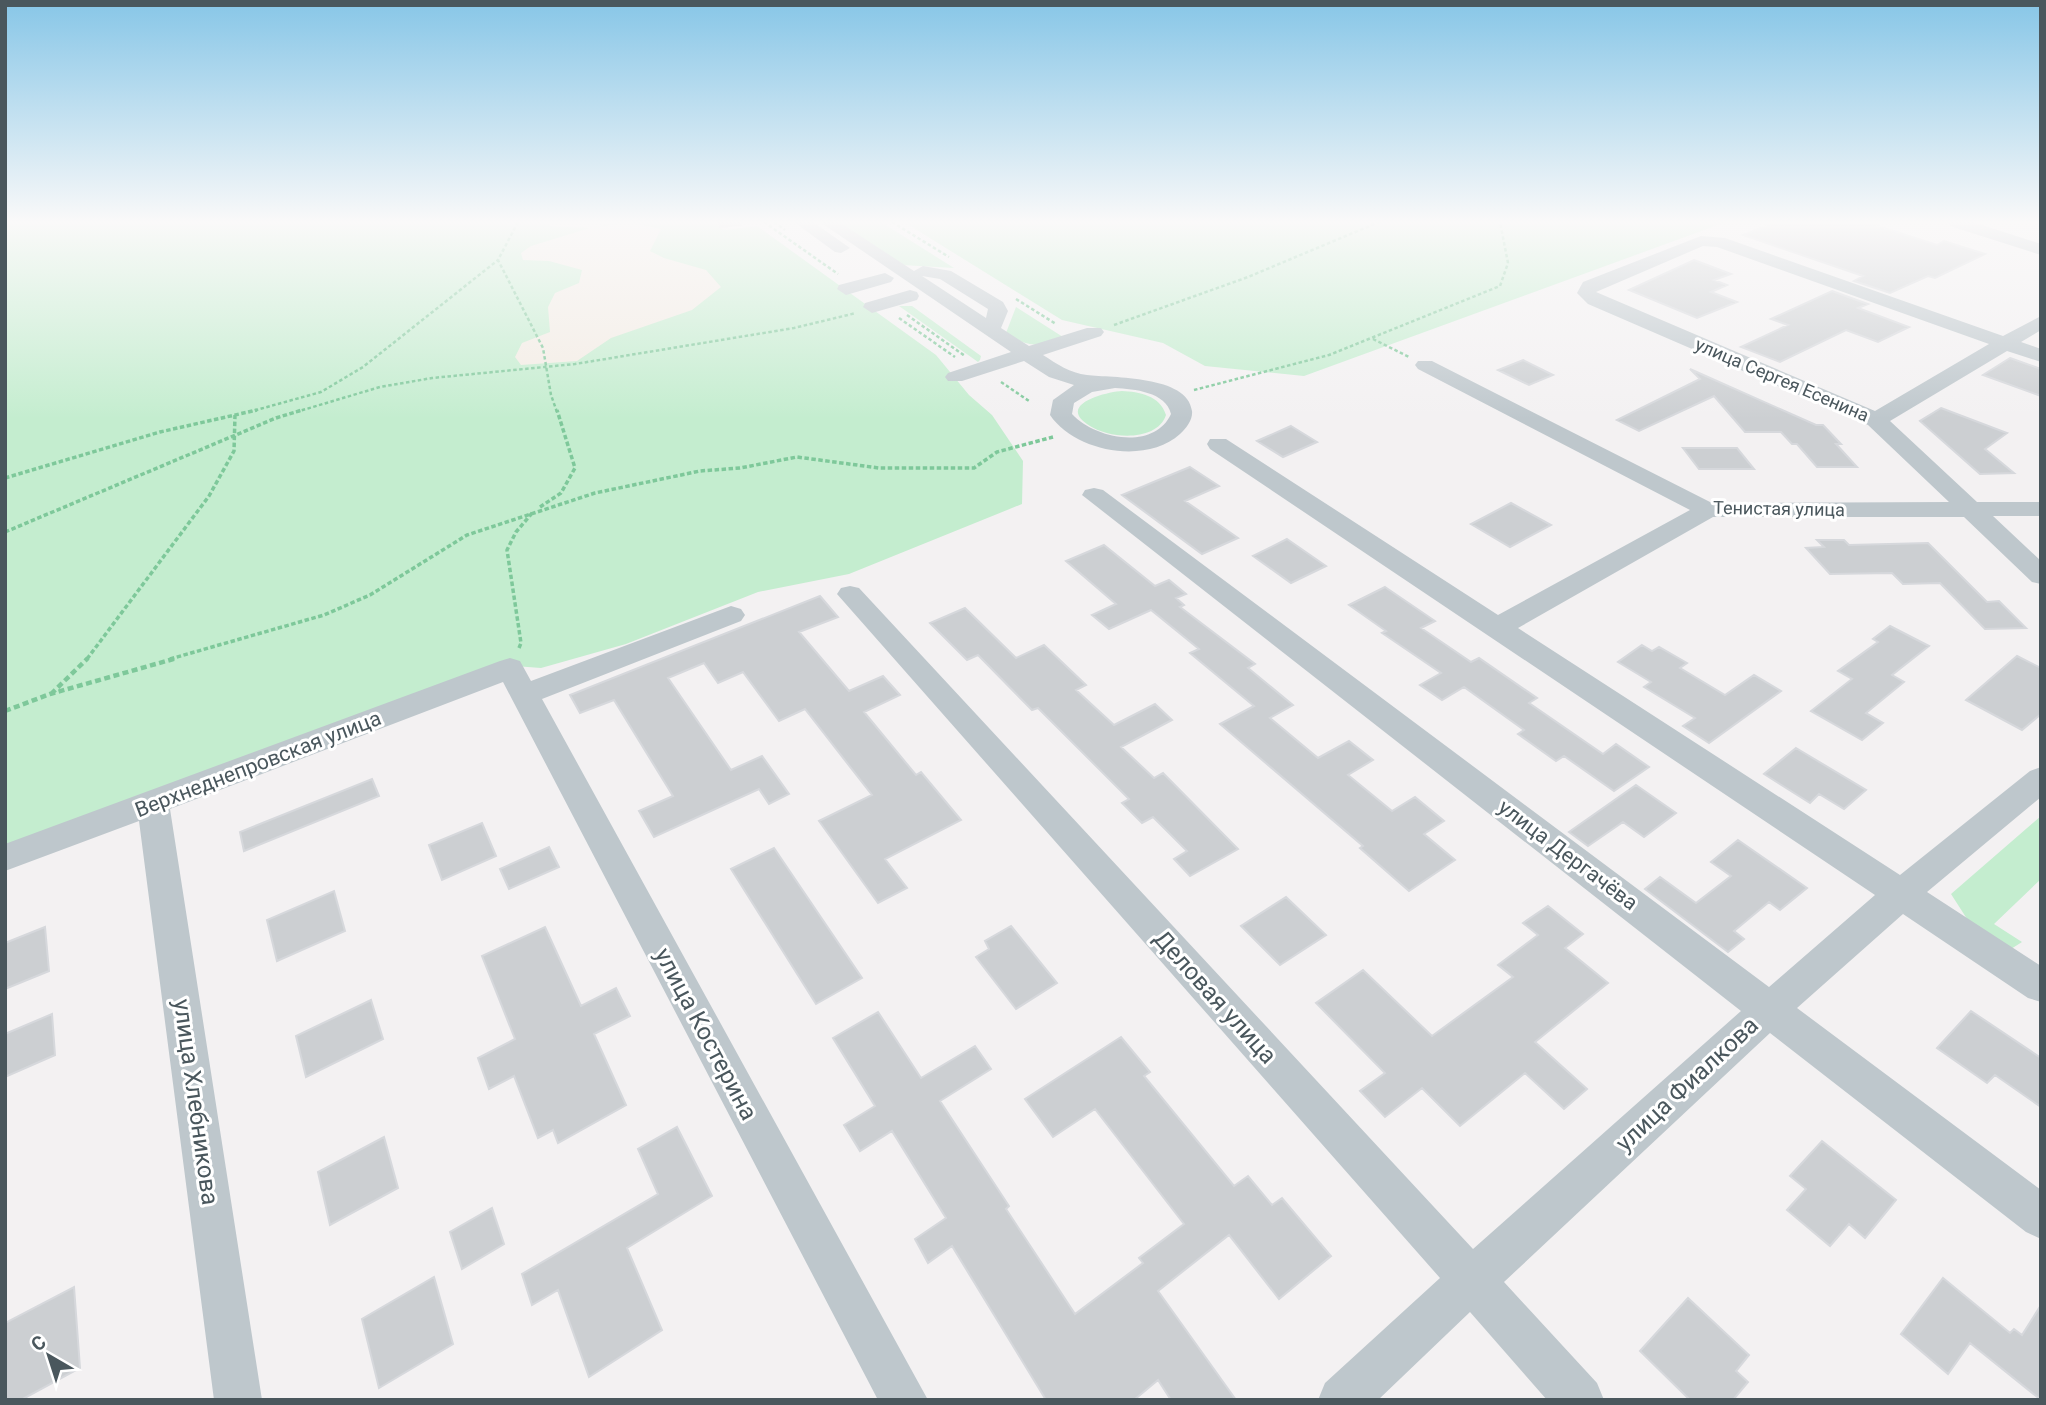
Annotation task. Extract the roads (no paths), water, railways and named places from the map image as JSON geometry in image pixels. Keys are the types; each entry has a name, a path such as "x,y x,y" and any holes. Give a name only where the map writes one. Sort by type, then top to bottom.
{"street":[{"path":"846,289 850,288"},
{"path":"903,288 910,296 1064,400"},
{"path":"917,288 991,330 1056,373 1073,379 1115,382 1147,386 1172,397 1180,409 1181,417 1168,433 1140,442 1106,442 1076,432 1061,415 1064,400 1086,386 1115,382"},
{"name":"улица Сергея Есенина","path":"1589,288 1587,293 1595,300 1876,420 2041,576"},
{"name":"улица Сергея Есенина","path":"1849,288 2002,342"},
{"path":"872,307 910,296"},
{"path":"1876,420 2002,342 2041,322"},
{"path":"955,377 1100,330"},
{"path":"2002,342 2041,356"},
{"name":"Тенистая улица","path":"1425,365 1708,510 2041,509"},
{"path":"1218,444 2041,986"},
{"name":"улица Дергачёва","path":"1094,495 2041,1217"},
{"path":"1496,628 1708,510"},
{"name":"Деловая улица","path":"850,594 1580,1400"},
{"name":"Верхнеднепровская улица","path":"5,858 153,803 517,682 731,615"},
{"name":"улица Костерина","path":"517,682 904,1400"},
{"name":"улица Фиалкова","path":"1342,1400 1471,1280 1505,1253 1769,1007 1899,893 2035,791"},
{"name":"улица Хлебникова","path":"153,803 239,1400"}]}
